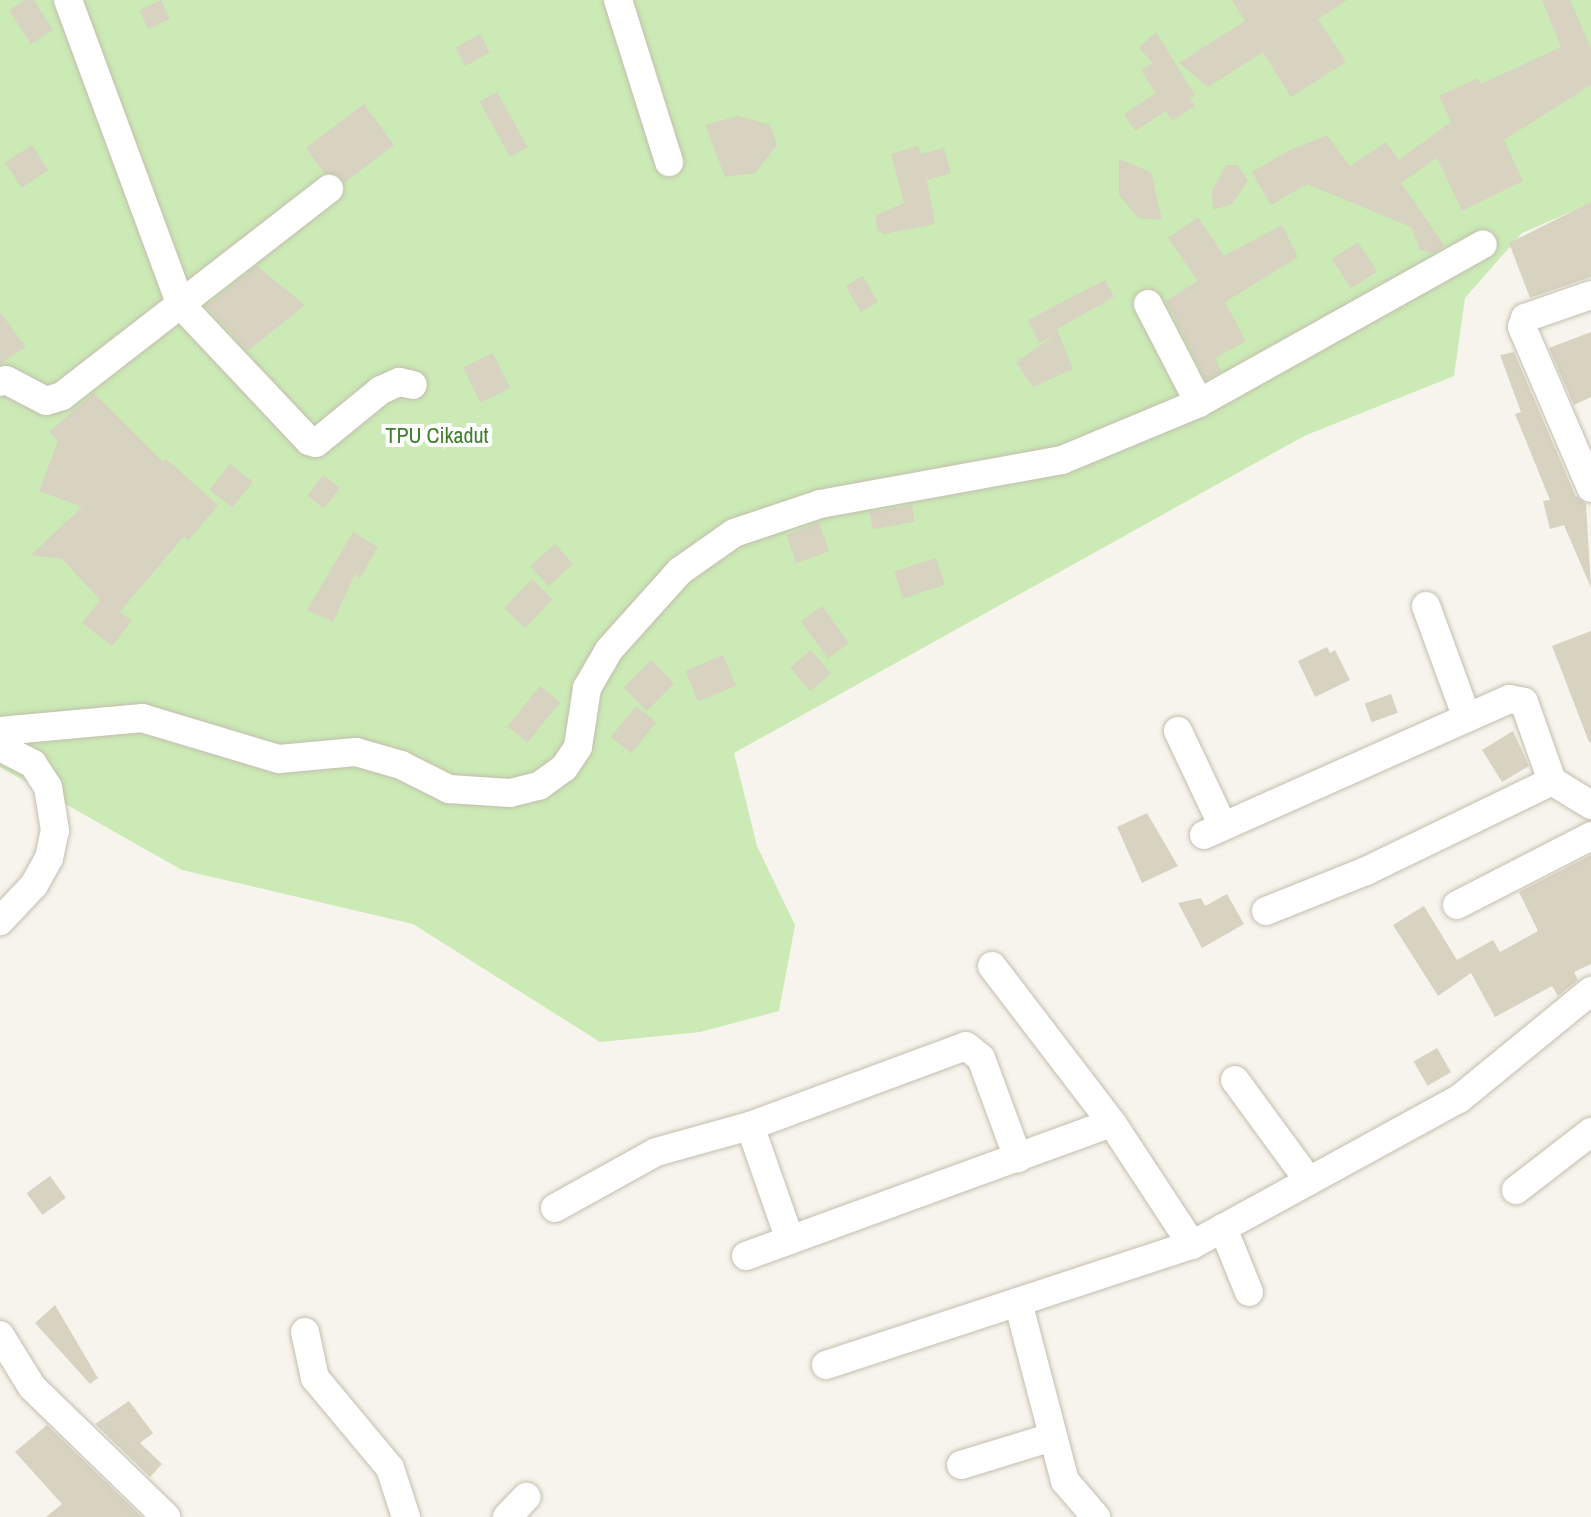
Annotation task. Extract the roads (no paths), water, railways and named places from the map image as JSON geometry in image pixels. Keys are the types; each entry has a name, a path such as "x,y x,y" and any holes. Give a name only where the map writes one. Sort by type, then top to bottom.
{"street":[{"path":"68,0 181,305 309,441 316,443 381,390 399,382 413,385"},
{"path":"618,0 669,162"},
{"path":"0,382 6,380 46,401 62,396 329,189"},
{"path":"0,731 142,718 279,759 356,752 401,765 449,789 510,793 539,786 564,768 578,747 587,688 609,650 680,571 734,533 820,504 1062,460 1199,403 1483,244"},
{"path":"1591,295 1525,318 1522,327 1591,488"},
{"path":"1148,304 1199,403"},
{"path":"1426,606 1467,718"},
{"path":"1178,731 1213,830 1509,699 1524,702 1552,781 1591,805"},
{"path":"0,747 33,764 41,775 48,787 55,830 49,858 34,885 0,921"},
{"path":"1266,911 1366,871 1552,781"},
{"path":"1457,905 1591,836"},
{"path":"992,966 1112,1123 1192,1245"},
{"path":"826,1365 1192,1245 1459,1099 1591,991"},
{"path":"555,1208 656,1152 750,1126 966,1046 981,1058 1018,1158"},
{"path":"1235,1080 1309,1181"},
{"path":"746,1256 1112,1123"},
{"path":"750,1126 790,1240"},
{"path":"1516,1190 1591,1132"},
{"path":"1223,1228 1249,1292"},
{"path":"1018,1302 1065,1481 1096,1517"},
{"path":"305,1332 315,1378 390,1468 406,1517"},
{"path":"0,1335 32,1387 166,1517"},
{"path":"961,1465 1052,1437"}],"park label":[{"name":"TPU Cikadut","path":"437,436"}]}
